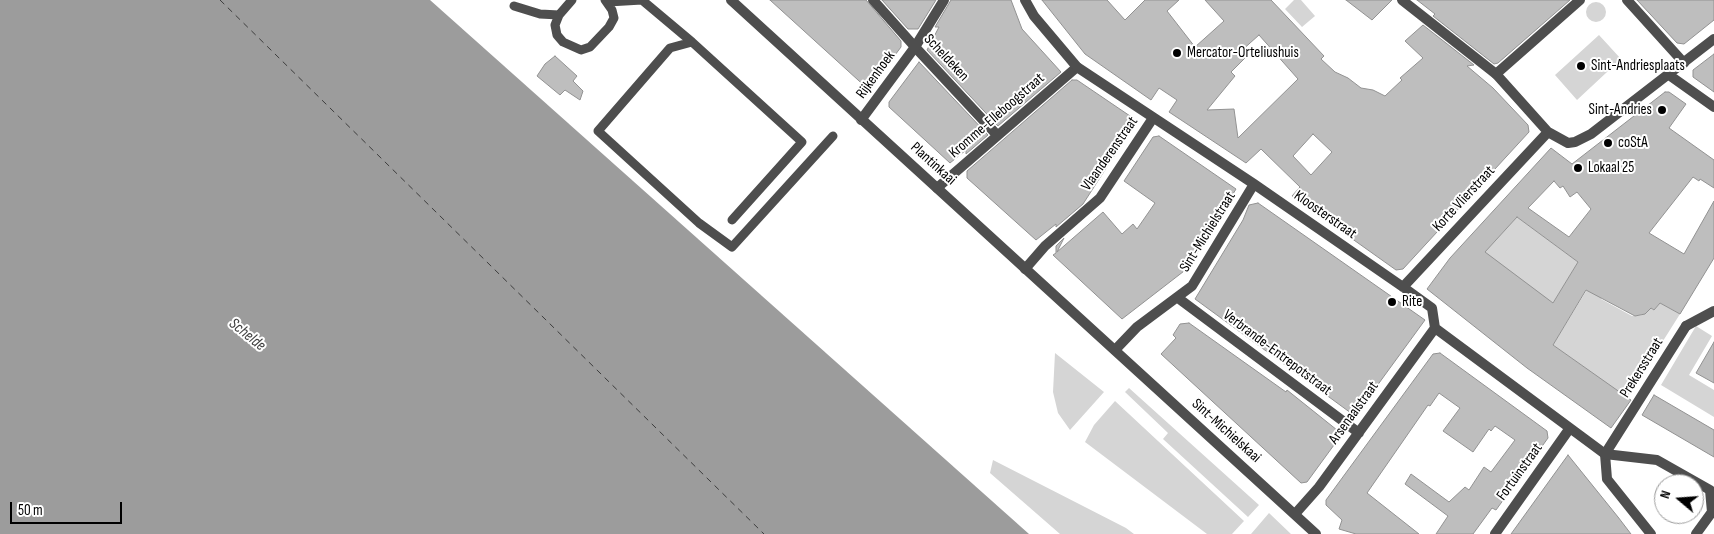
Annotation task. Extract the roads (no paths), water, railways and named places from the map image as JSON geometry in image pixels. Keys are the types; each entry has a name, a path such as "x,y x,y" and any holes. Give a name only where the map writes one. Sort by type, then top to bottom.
{"street":[{"name":"Plantinkaai","path":"731,0 1116,350"},
{"name":"Scheldeken","path":"873,0 914,47 997,135"},
{"name":"Rijkenhoek","path":"861,120 914,47 944,0"},
{"name":"Kloosterstraat","path":"1025,0 1034,16 1076,67 1254,184 1432,308 1435,328"},
{"path":"1402,0 1496,74 1548,132 1568,142 1583,140 1714,39"},
{"path":"1496,74 1580,0"},
{"path":"1627,0 1684,63"},
{"name":"Kromme-Elleboogstraat","path":"938,188 1076,67"},
{"path":"1669,75 1714,107"},
{"name":"Vlaanderenstraat","path":"1025,269 1045,246 1100,198 1153,118"},
{"name":"Korte Vlierstraat","path":"1403,287 1548,132"},
{"name":"Sint-Michielstraat","path":"1116,350 1137,327 1192,286 1254,184"},
{"name":"Verbrande-Entrepotstraat","path":"1178,298 1359,433"},
{"name":"Prekersstraat","path":"1605,454 1686,326 1714,311"},
{"path":"1435,328 1605,454 1657,460 1710,490 1713,512 1696,534"},
{"name":"Arsenaalstraat","path":"1295,514 1319,487 1435,328"},
{"name":"Sint-Michielskaai","path":"1116,350 1316,534"},
{"name":"Fortuinstraat","path":"1494,534 1570,428"},
{"path":"1605,454 1607,479 1651,534"}],"lane":[{"path":"572,0 559,15 555,25 563,42 581,50 590,48 609,27 614,18 607,1 642,0 692,42 802,142 732,220"},
{"path":"514,6 540,14 559,15"},
{"path":"692,42 670,48 598,131 699,223 732,247 833,136"}],"water":[{"name":"Schelde","path":"0,0 430,0 1029,534 0,534"}],"place":[{"name":"Mercator-Orteliushuis","path":"1177,53"},
{"name":"Sint-Andriesplaats","path":"1581,66"},
{"name":"Sint-Andries","path":"1662,110"},
{"name":"coStA","path":"1608,143"},
{"name":"Lokaal 25","path":"1578,168"},
{"name":"Rite","path":"1392,302"}]}
